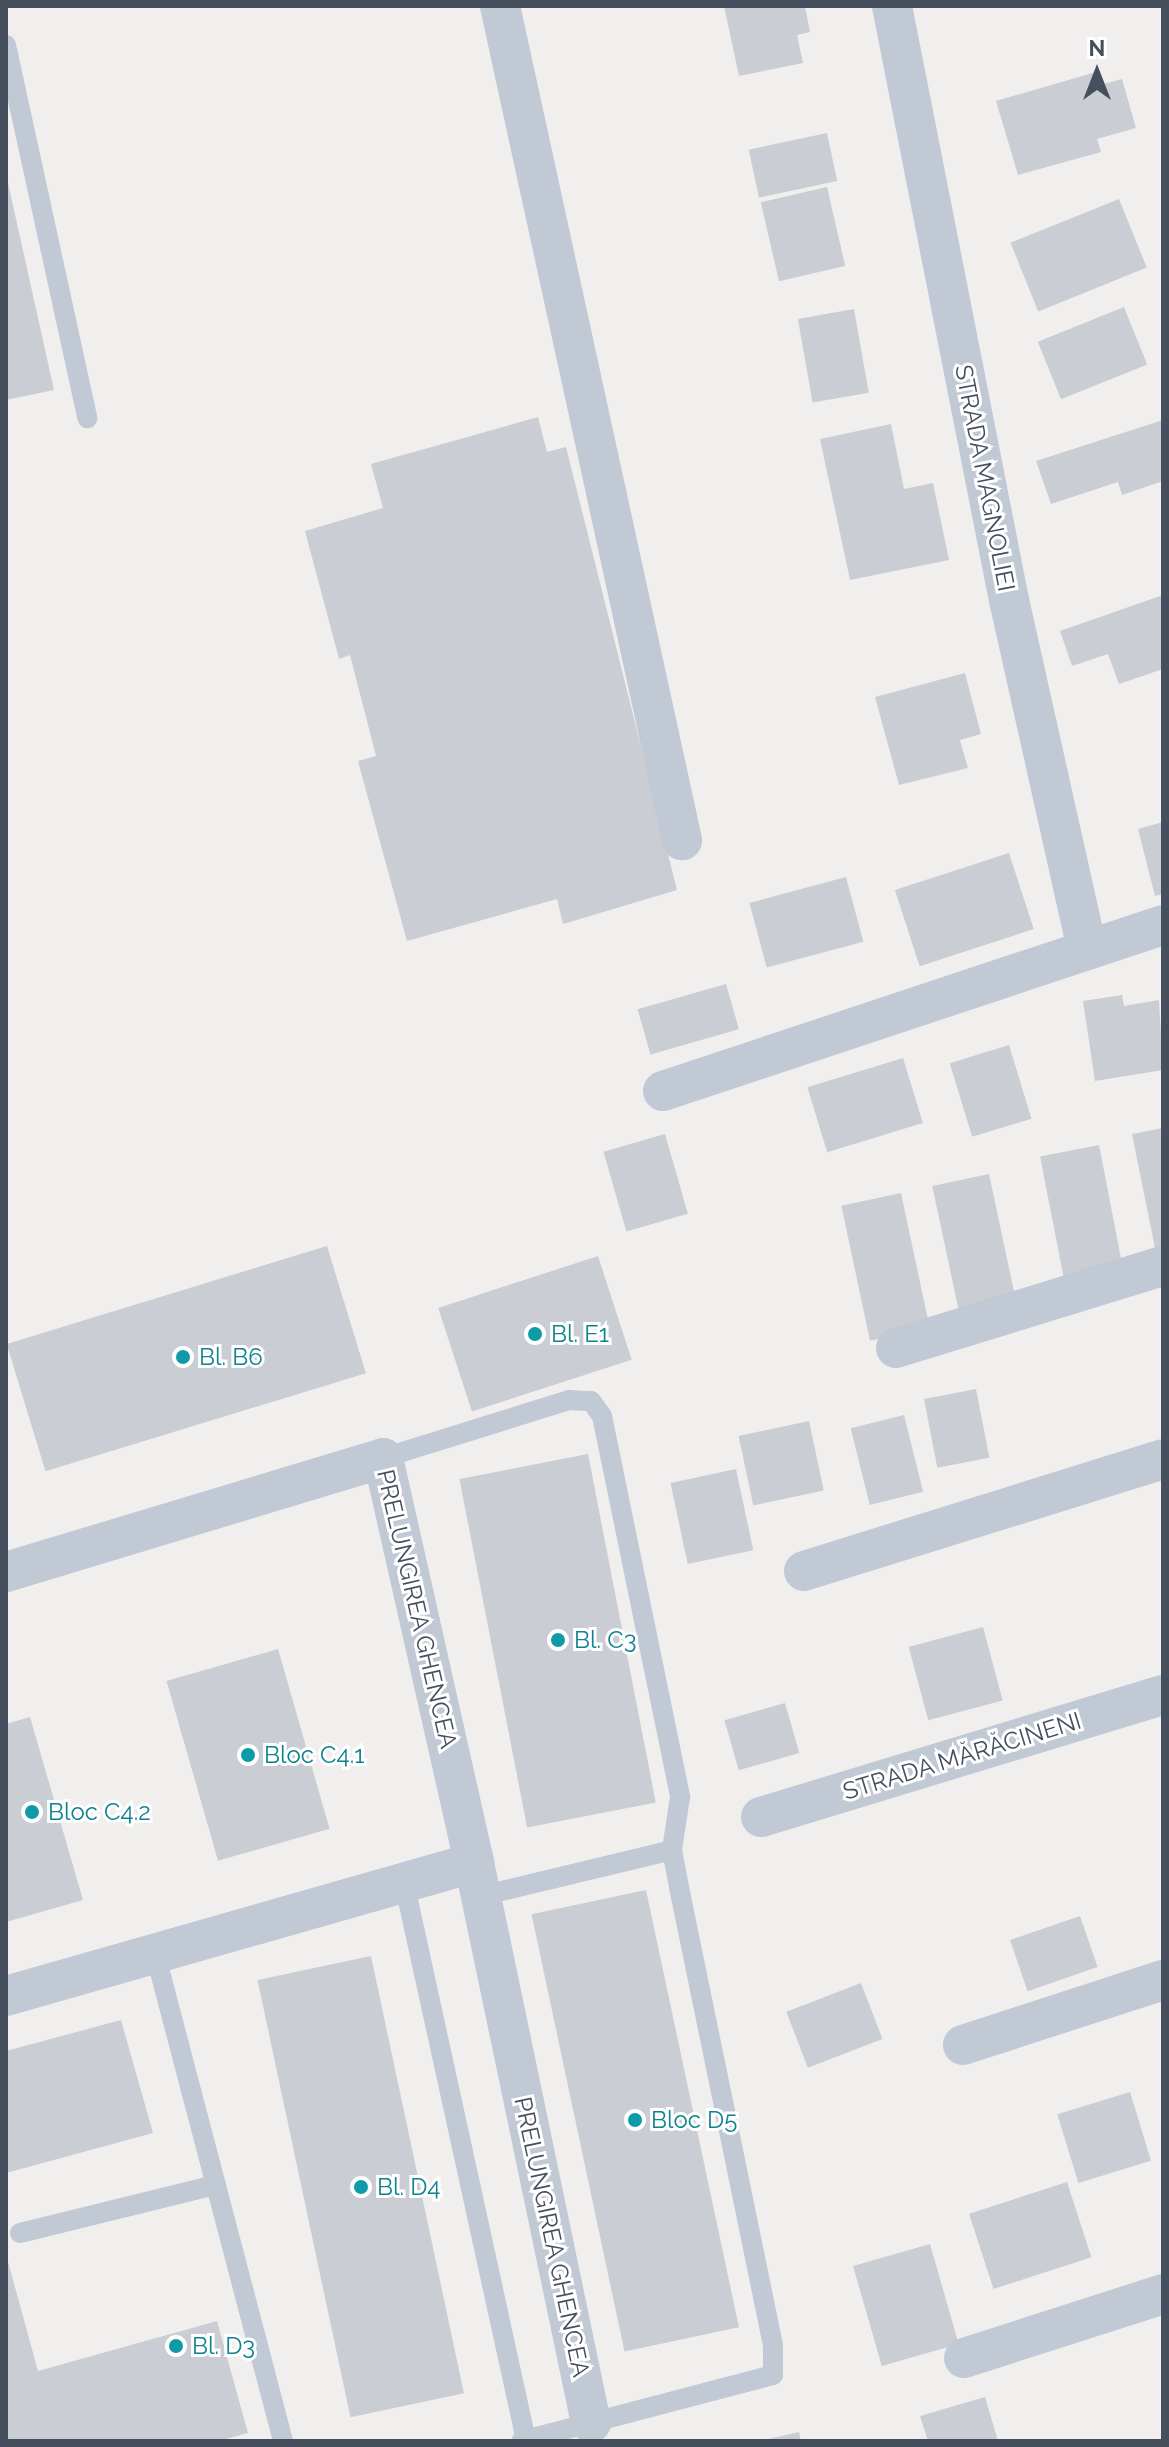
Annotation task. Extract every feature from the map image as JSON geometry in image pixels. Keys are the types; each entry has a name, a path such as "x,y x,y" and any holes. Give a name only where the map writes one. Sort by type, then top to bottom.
{"street":[{"path":"500,6 682,840"},
{"name":"STRADA MAGNOLIEI","path":"892,6 1009,600 1087,949"},
{"path":"663,1091 1163,925"},
{"path":"896,1348 1163,1266"},
{"name":"PRELUNGIREA GHENCEA","path":"6,1572 383,1458 478,1880 591,2423"},
{"path":"804,1571 1163,1459"},
{"name":"STRADA MĂRĂCINENI","path":"761,1817 1163,1695"},
{"path":"6,1996 404,1882 478,1880"},
{"path":"963,2045 1163,1980"},
{"path":"964,2358 1163,2294"}],"lane":[{"path":"6,45 87,418"},
{"path":"383,1458 569,1400 591,1401 602,1416 680,1797 672,1850 773,2345 773,2375 524,2440 404,1882"},
{"path":"478,1880 672,1850"},
{"path":"155,1953 283,2441"},
{"path":"20,2233 216,2185"}],"building":[{"path":"724,6 805,6 810,32 797,35 803,63 739,76"},
{"path":"1096,72 1100,85 1122,79 1136,128 1097,139 1101,152 1018,175 996,101"},
{"path":"827,133 837,181 759,198 749,150"},
{"path":"6,174 54,390 6,400"},
{"path":"827,187 845,266 779,281 761,202"},
{"path":"1119,199 1147,268 1038,311 1011,243"},
{"path":"1124,307 1147,364 1061,399 1038,342"},
{"path":"854,309 869,393 813,403 798,319"},
{"path":"538,417 547,452 566,447 677,890 563,924 557,899 407,941 358,761 376,756 350,655 339,659 305,531 383,508 371,464"},
{"path":"1163,420 1163,481 1122,495 1118,482 1051,504 1036,461"},
{"path":"891,424 904,489 933,483 949,560 850,580 820,439"},
{"path":"1163,595 1163,669 1119,684 1108,654 1072,666 1060,631"},
{"path":"965,673 981,734 960,740 968,768 899,785 875,697"},
{"path":"1163,822 1163,894 1155,896 1138,829"},
{"path":"1009,853 1034,929 920,966 895,890"},
{"path":"846,877 863,942 767,968 749,903"},
{"path":"726,984 739,1029 651,1055 638,1009"},
{"path":"1122,995 1124,1006 1159,1000 1163,1070 1095,1081 1083,1001"},
{"path":"1009,1045 1032,1119 972,1137 950,1063"},
{"path":"903,1058 923,1123 827,1152 807,1087"},
{"path":"1163,1128 1163,1252 1156,1253 1132,1134"},
{"path":"665,1134 688,1214 626,1231 603,1152"},
{"path":"1099,1145 1123,1267 1064,1278 1040,1156"},
{"path":"989,1174 1016,1300 959,1312 932,1186"},
{"path":"901,1193 930,1328 870,1341 841,1206"},
{"name":"Bl. B6","path":"327,1246 366,1373 46,1471 7,1344"},
{"name":"Bl. E1","path":"598,1256 632,1360 472,1412 438,1308"},
{"path":"976,1389 989,1458 937,1468 924,1399"},
{"path":"904,1415 923,1492 870,1505 851,1428"},
{"path":"809,1421 824,1490 753,1505 739,1436"},
{"name":"Bl. C3","path":"588,1454 656,1802 527,1827 459,1479"},
{"path":"736,1469 753,1550 688,1564 670,1483"},
{"path":"983,1627 1003,1700 928,1720 909,1647"},
{"name":"Bloc C4.1","path":"278,1649 330,1829 218,1861 166,1681"},
{"path":"785,1703 799,1753 739,1770 724,1720"},
{"name":"Bloc C4.2","path":"30,1717 83,1900 6,1922 6,1724"},
{"name":"Bloc D5","path":"646,1890 739,2327 624,2352 532,1914"},
{"path":"1080,1916 1098,1967 1028,1991 1010,1940"},
{"name":"Bl. D4","path":"371,1956 464,2393 350,2417 258,1980"},
{"path":"861,1983 883,2039 808,2068 786,2012"},
{"path":"121,2020 153,2133 6,2173 6,2051"},
{"path":"1130,2092 1151,2161 1078,2183 1057,2114"},
{"path":"1067,2182 1091,2257 993,2289 969,2214"},
{"path":"930,2244 959,2344 882,2366 853,2266"},
{"name":"Bl. D3","path":"7,2258 38,2371 217,2321 248,2433 219,2441 6,2441"},
{"path":"985,2397 998,2441 928,2441 920,2416"},
{"path":"799,2432 801,2441 764,2441 764,2440"}],"place":[{"name":"Bl. E1","path":"535,1334"},
{"name":"Bl. B6","path":"183,1357"},
{"name":"Bl. C3","path":"558,1640"},
{"name":"Bloc C4.1","path":"248,1755"},
{"name":"Bloc C4.2","path":"32,1812"},
{"name":"Bloc D5","path":"635,2120"},
{"name":"Bl. D4","path":"361,2187"},
{"name":"Bl. D3","path":"176,2346"}]}
